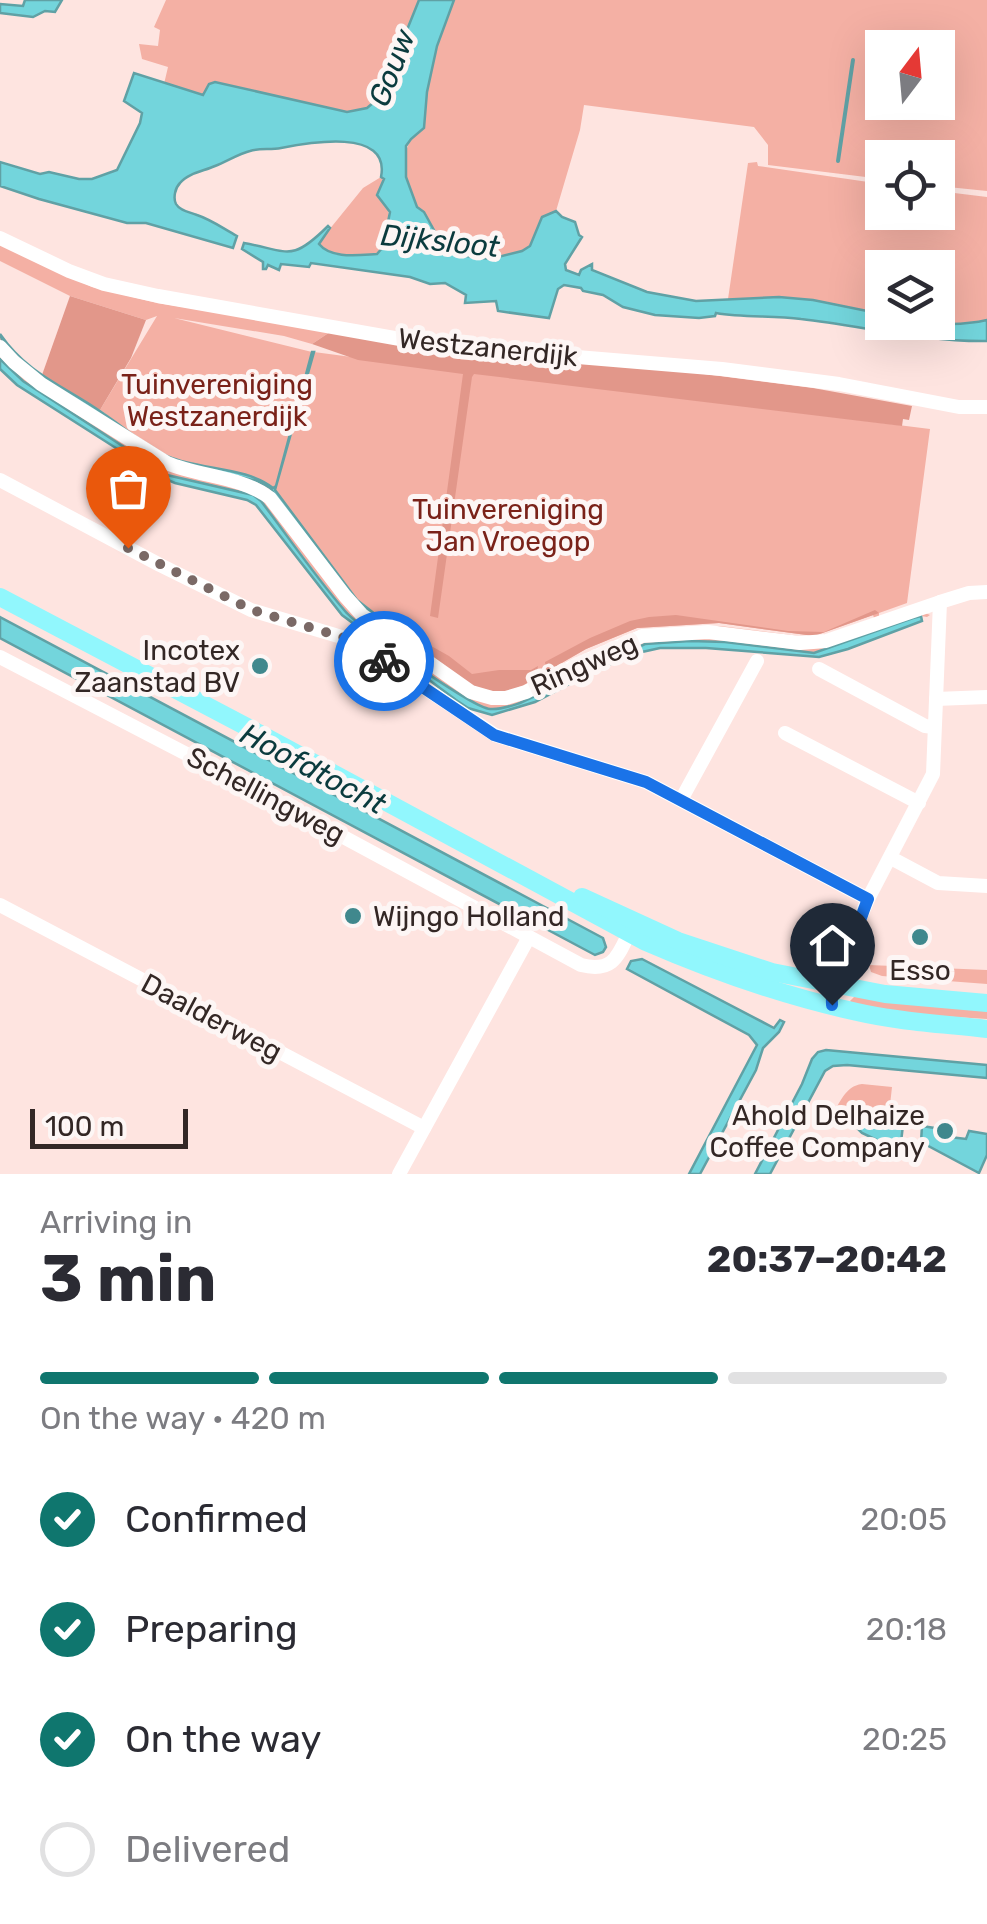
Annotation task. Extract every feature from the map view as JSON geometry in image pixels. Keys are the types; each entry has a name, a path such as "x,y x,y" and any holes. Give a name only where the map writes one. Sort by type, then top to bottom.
{"main road":[{"path":"0,597 511,870 632,927 713,971 890,1018 987,1028"},
{"path":"632,927 772,972 885,994 987,1003"}],"street":[{"name":"Westzanerdijk","path":"0,238 104,284 400,340 722,368 839,384 959,407 987,407"},
{"name":"Ringweg","path":"0,346 41,384 167,463 261,491 362,615 471,692 492,698 526,692 572,666 642,636 708,632 808,644 826,642 969,592 987,592"},
{"path":"0,480 252,610 345,638 494,735 646,782 868,899"},
{"path":"832,1005 848,960 846,952 868,899 932,774 940,602"},
{"name":"Schellingweg","path":"0,657 581,965 607,966 616,959 632,927"},
{"path":"681,800 757,661"},
{"path":"819,669 925,726 934,727"},
{"path":"936,699 987,697"},
{"path":"785,733 919,803"},
{"path":"891,858 938,882 987,886"},
{"name":"Daalderweg","path":"0,905 424,1128"},
{"path":"399,1174 529,937"}],"green space":[{"path":"166,0 419,0 380,97 367,108 347,112 216,82 209,84 204,95 164,84 168,67 142,59 139,44 158,46 160,30 154,27"},
{"path":"454,0 987,0 987,191 955,188 955,140 865,140 865,177 768,165 768,145 754,127 584,105 556,211 545,216 530,245 518,253 470,258 439,237 418,208 407,178 407,148 422,119 435,55"},
{"path":"748,163 865,182 865,230 955,230 955,193 987,197 987,320 955,324 955,250 865,250 865,311 805,301 728,299"},
{"path":"381,177 389,218 383,246 377,254 336,254 319,247 363,188"},
{"name":"Tuinvereniging Jan Vroegop","path":"0,243 92,287 157,303 333,330 312,344 174,318 312,352 277,485 314,352 930,429 907,603 879,613 876,620 824,639 724,630 653,631 629,638 546,678 543,674 538,677 540,680 517,692 502,695 478,691 410,646 413,641 406,636 402,641 358,607 276,499 265,491 181,466 157,455 41,381 0,344 0,338 28,369 168,459 266,485 360,605 276,487 164,454 100,410 157,316 146,320 70,296 0,261","holes":["873,615 874,618 815,638 720,626 638,630 546,674 586,649 637,628 719,623 814,636"]},
{"path":"0,352 161,463 258,492 340,594 490,701 639,640 700,635 806,646 923,612 930,615 814,653 725,642 645,644 520,703 488,710 444,684 348,615 261,501 167,475 23,381 0,359"},
{"path":"869,965 987,970 987,984 882,976 871,972"},
{"path":"855,996 987,1006 987,1019 852,1004"},
{"path":"862,1084 892,1087 889,1114 831,1117 847,1092"}],"shaded area":[{"path":"70,296 146,320 131,358 100,410 42,375"},
{"path":"333,330 409,347 650,367 813,388 912,406 909,420 903,419 902,426 474,374 438,618 430,616 463,374 358,360 312,344"},
{"path":"875,610 879,613 814,636 719,623 637,628 586,649 546,672 545,662 590,638 649,617 676,615 788,631 824,632"},
{"path":"417,638 472,674 531,670 538,666 536,678 518,688 486,690 445,667 416,644"}],"water":[{"path":"25,0 62,0 55,12 45,11 33,17 0,13 0,4 23,6"},
{"path":"419,0 454,0 437,46 424,128 406,146 406,177 417,207 447,248 466,256 490,259 522,251 530,246 542,217 556,211 575,222 582,237 565,264 566,270 579,275 592,264 592,270 647,292 696,301 779,297 813,300 865,311 865,329 716,313 699,318 655,315 564,285 558,289 549,318 498,311 496,301 465,303 466,295 445,283 430,284 410,277 311,263 309,267 281,264 279,270 268,265 263,269 263,262 242,249 244,243 281,251 297,250 328,226 319,244 330,252 377,254 383,247 390,212 377,195 384,179 381,161 373,151 344,142 254,150 183,180 176,190 176,204 237,236 233,248 146,223 127,223 0,186 0,162 40,174 49,172 79,179 117,170 142,113 124,101 134,73 203,95 209,84 215,82 347,112 367,108 380,97"},
{"path":"987,320 987,341 955,340 955,323"},
{"path":"0,334 35,370 135,436 28,369 8,349"},
{"path":"314,352 275,490 357,600 403,636 369,613 345,589 270,488 257,481 174,461 163,454 276,486"},
{"path":"0,359 23,381 167,475 253,495 354,620 440,682 490,709 520,703 645,644 725,642 814,653 913,618 921,616 922,621 819,657 660,648 600,668 535,702 492,715 456,700 342,615 256,505 163,478 17,385 0,369"},
{"path":"0,617 603,938 606,947 595,955 0,638"},
{"path":"642,959 774,1028 780,1020 784,1022 763,1048 756,1070 700,1174 689,1174 757,1045 749,1035 627,969 631,961"},
{"path":"826,1050 987,1065 987,1078 833,1066 825,1071 770,1174 755,1174 812,1059"},
{"path":"904,1116 900,1151 862,1133 853,1124 831,1117"},
{"path":"922,1126 947,1130 950,1137 966,1139 969,1131 987,1134 987,1155 979,1173 921,1142"}],"waterway":[{"path":"838,161 853,60"}],"way so far":[{"path":"128,548 252,610 345,638 384,661"}],"place":[{"name":"Incotex Zaanstad BV","path":"260,666"},
{"name":"Wijngo Holland","path":"353,916"},
{"name":"Esso","path":"920,937"},
{"name":"Ahold Delhaize Coffee Company","path":"945,1131"}],"route":[{"path":"384,661 494,735 646,782 868,899 836,969 832,1005"}],"water label":[{"name":"Gouw","path":"392,68"},
{"name":"Dijksloot","path":"440,241"},
{"name":"Hoofdtocht","path":"313,769"}],"park label":[{"name":"Tuinvereniging Westzanerdijk","path":"217,400"}]}
